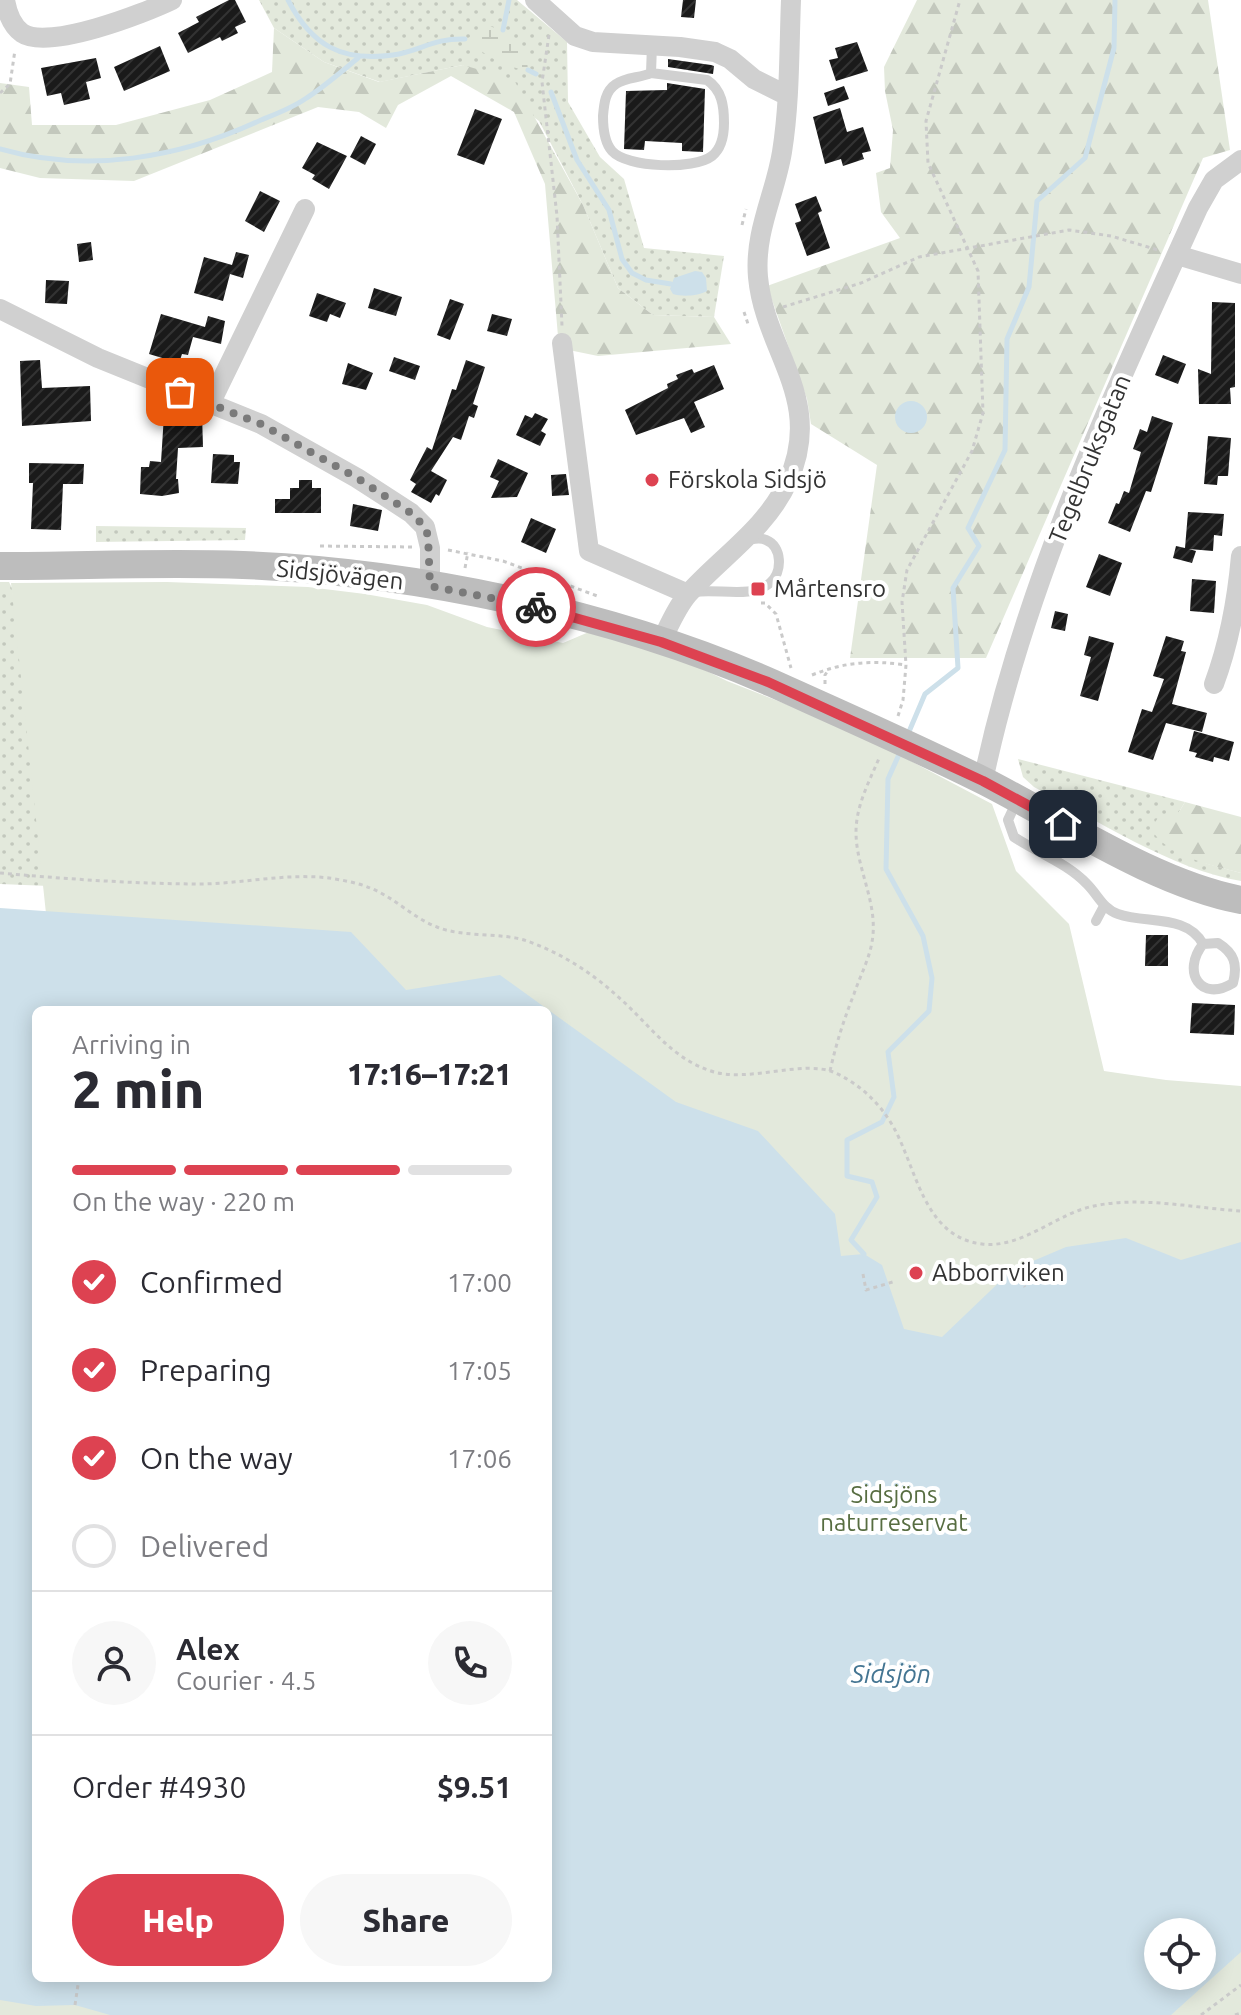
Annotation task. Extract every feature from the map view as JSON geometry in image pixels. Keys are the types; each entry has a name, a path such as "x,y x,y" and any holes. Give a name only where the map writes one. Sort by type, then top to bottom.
{"main road":[{"name":"Sidsjövägen","path":"0,566 242,565 307,569 430,586 548,609 661,642 768,682 983,781 1178,881 1213,895 1241,900"}],"street":[{"path":"5,0 12,22 23,34 37,38 137,17 172,0"},
{"path":"535,0 570,34 593,42 715,52 730,59 754,79 786,95"},
{"path":"661,642 688,594 775,506 788,482 799,443 799,415 792,377 764,313 758,279 761,224 781,156 791,0"},
{"name":"Tegelbruksgatan","path":"983,781 1010,671 1037,588 1094,444 1177,255 1214,180 1241,160"},
{"path":"210,404 305,209"},
{"path":"1177,255 1241,274"},
{"path":"0,309 98,358 261,424 357,478 411,513 425,527 430,586"},
{"path":"562,343 589,551 688,594"},
{"path":"1214,684 1227,649 1236,609 1241,556"}],"lane":[{"path":"651,73 652,45"},
{"path":"651,73 707,80 714,85 723,105 724,133 721,145 709,159 689,165 629,162 611,150 603,125 608,89 620,81 651,73"},
{"path":"688,594 711,589 758,589 770,584 776,575 779,554 775,545 760,538 741,541"},
{"path":"1018,799 1008,820 1014,837 1074,871 1104,906 1119,915 1180,925 1198,934 1203,944"},
{"path":"1096,921 1104,906"},
{"path":"1218,943 1227,948 1239,969 1233,983 1223,989 1212,990 1201,986 1194,977 1193,966 1196,953 1203,944 1218,943"},
{"path":"1229,985 1241,990"}],"path":[{"path":"897,719 903,700 906,665 902,602 907,570 972,451 983,413 978,271 928,163 926,121 960,0"},
{"path":"552,16 542,82 557,216 562,343"},
{"path":"0,93 10,84 16,42 23,34"},
{"path":"764,313 861,283 919,257 1069,230 1111,236 1177,255"},
{"path":"726,590 741,605 765,603 776,614 791,668"},
{"path":"810,676 848,663 874,661 906,665"},
{"path":"830,1071 873,939 873,913 856,833 860,801 884,748"},
{"path":"0,873 193,883 328,878 370,887 436,927 479,936 523,939 572,962 617,995 652,1033 680,1057 716,1072 757,1075 810,1069 830,1071 872,1097 894,1128 921,1192 939,1222 961,1238 984,1244 1012,1241 1092,1206 1106,1204 1134,1202 1241,1211"},
{"path":"1011,1266 1025,1287"},
{"path":"863,1274 866,1290 896,1281"},
{"path":"75,2005 78,1982"},
{"path":"1201,2015 1241,1985"},
{"path":"1235,2015 1241,2013"}],"green space":[{"path":"259,0 517,0 567,42 568,102 600,157 624,179 644,248 724,256 714,317 653,315 618,288 583,205 539,121 463,65 380,82 324,62 274,28"},
{"path":"917,0 1208,0 1230,150 1203,158 986,658 850,658 877,465 811,424 807,399 767,286 900,238 881,212 876,173 890,168 893,130 885,91 884,67"},
{"path":"485,25 516,39 524,52 528,70 503,63 465,39 477,35 478,28"},
{"path":"274,28 324,62 379,82 463,65 514,80 583,205 618,288 653,315 714,317 731,344 598,356 559,348 545,184 514,112 451,76 398,105 386,128 359,112 318,107 134,181 40,178 0,168 0,83 29,87 32,125 116,125 210,100 272,72"},
{"path":"96,526 246,528 245,540 96,542"},
{"path":"0,582 9,582 12,588 49,886 0,884"},
{"name":"Sidsjöns naturreservat","path":"167,582 308,587 427,605 487,627 563,643 610,623 727,681 852,730 992,804 1016,871 1069,924 1104,1071 1241,1086 1241,2015 0,2015 0,920 47,923 11,583"},
{"path":"1018,759 1185,802 1179,812 1180,852 1241,873 1241,881 1189,866 1108,828 1034,787 1023,777"},
{"path":"1185,802 1241,817 1241,873 1191,858 1158,839 1151,829 1159,816 1179,812"}],"water":[{"path":"695,271 702,272 706,278 707,291 690,296 673,294 670,289 674,278"},
{"path":"911,401 922,406 927,417 922,428 911,433 900,428 895,417 900,406"},
{"name":"Sidsjön","path":"0,908 351,932 406,990 500,975 543,1006 32,1006 32,1982 552,1982 552,1013 676,1102 758,1131 835,1214 841,1256 864,1254 882,1265 904,1329 942,1337 1012,1270 1066,1247 1126,1238 1181,1260 1241,1242 1241,1952 1216,1974 1216,1918 1144,1918 1144,1990 1199,1990 1171,2015 110,2015 75,2005 36,2006 0,2000"}],"building":[{"path":"235,0 246,22 235,27 238,33 222,41 220,37 188,53 178,33 199,22 196,17"},
{"path":"683,0 696,0 694,18 681,17"},
{"path":"857,42 868,71 836,81 829,60 838,58 835,48"},
{"path":"160,46 170,71 124,91 114,67"},
{"path":"96,58 101,78 86,82 90,99 64,105 61,93 47,96 41,68"},
{"path":"668,59 714,66 713,74 668,67"},
{"path":"667,83 705,89 703,152 682,151 682,143 645,141 644,150 624,149 626,91 667,90"},
{"path":"844,86 849,99 828,106 824,93"},
{"path":"840,108 847,132 863,127 871,151 862,153 864,159 843,166 841,159 825,164 813,117"},
{"path":"475,109 502,119 484,165 457,155"},
{"path":"361,136 376,144 365,165 350,157"},
{"path":"317,142 347,156 329,189 312,179 315,175 302,168"},
{"path":"260,191 280,201 264,232 245,221"},
{"path":"816,196 822,211 818,213 830,248 807,256 795,223 801,221 795,204"},
{"path":"91,242 93,260 79,262 77,244"},
{"path":"236,252 249,255 243,278 230,274 223,301 194,293 204,257 232,265"},
{"path":"46,280 69,281 67,304 45,303"},
{"path":"374,288 402,297 396,316 368,308"},
{"path":"317,293 346,303 340,318 330,314 327,322 309,316"},
{"path":"450,299 464,304 450,340 437,335"},
{"path":"1212,302 1235,303 1235,387 1230,388 1231,404 1199,404 1198,369 1211,374"},
{"path":"161,314 205,327 208,316 225,321 221,344 193,337 188,355 182,354 179,363 149,354"},
{"path":"492,314 512,319 507,336 487,331"},
{"path":"1163,355 1186,364 1178,384 1155,375"},
{"path":"394,357 420,366 415,380 389,371"},
{"path":"40,360 42,388 90,386 91,421 22,426 20,361"},
{"path":"466,360 485,367 473,404 478,406 474,418 469,416 461,440 453,437 431,471 447,480 439,496 436,494 431,503 411,492 416,484 410,480 427,447 432,450 452,389 456,390"},
{"path":"348,363 373,373 366,390 342,384"},
{"path":"714,365 724,389 694,402 705,427 691,433 684,418 636,435 625,410 668,388 667,384 678,379 676,375 692,369 694,373"},
{"path":"535,413 548,419 541,431 546,434 540,446 516,435 525,415 532,418"},
{"path":"202,414 203,447 178,448 176,479 179,493 162,496 140,494 141,467 149,467 150,461 161,462 164,415"},
{"path":"1152,416 1173,423 1151,492 1146,491 1130,532 1108,523 1124,491 1129,493 1141,452 1133,449 1140,429 1147,432"},
{"path":"1208,436 1231,438 1228,476 1218,476 1217,485 1204,484"},
{"path":"213,454 234,455 234,462 240,462 238,484 211,483"},
{"path":"498,459 528,473 517,497 491,498 499,481 490,477"},
{"path":"29,463 84,464 83,484 63,484 61,530 31,529 33,483 29,483"},
{"path":"566,474 569,495 552,496 551,475"},
{"path":"299,480 312,480 312,488 321,488 321,513 275,513 275,499 290,499 290,488 299,488"},
{"path":"353,504 382,510 378,531 350,526"},
{"path":"1188,512 1224,514 1222,536 1214,535 1213,551 1189,549 1196,551 1192,563 1173,558 1176,546 1185,548"},
{"path":"531,518 556,529 546,553 521,542"},
{"path":"1099,554 1122,563 1110,596 1086,587"},
{"path":"1192,579 1216,581 1214,613 1190,611"},
{"path":"1055,611 1068,614 1065,631 1051,628"},
{"path":"1089,636 1114,643 1098,701 1080,696 1091,657 1084,655"},
{"path":"1166,636 1184,641 1181,651 1186,652 1172,704 1207,713 1202,732 1166,723 1153,760 1128,752 1142,709 1152,712 1164,679 1153,676"},
{"path":"1194,731 1234,742 1229,761 1214,757 1213,762 1195,757 1197,753 1189,751"},
{"path":"1146,935 1168,935 1168,966 1145,966"},
{"path":"1192,1003 1235,1005 1234,1035 1190,1033"}],"waterway":[{"path":"288,0 307,29 330,47 344,53 375,57 393,55 444,41 465,39"},
{"path":"503,30 509,0"},
{"path":"908,734 925,694 958,668 953,588 979,546 968,528 1005,450 1007,339 1029,287 1037,201 1085,158 1114,48 1115,0"},
{"path":"0,149 33,156 99,161 133,158 198,144 289,108 319,90 358,58"},
{"path":"528,70 536,74"},
{"path":"551,92 577,160 609,210 622,259 632,273 646,280 671,284"},
{"path":"864,1254 851,1240 877,1197 872,1182 847,1176 847,1140 882,1122 894,1097 888,1052 929,1011 932,978 923,936 886,869 888,779 901,750"}],"way so far":[{"path":"180,392 261,424 357,478 411,513 425,527 428,536 430,586 536,607"}],"place":[{"name":"Förskola Sidsjö","path":"652,480"},
{"name":"Mårtensro","path":"758,589"},
{"name":"Abborrviken","path":"916,1273"}],"route":[{"path":"536,607 661,642 768,682 983,781 1063,824"}]}
